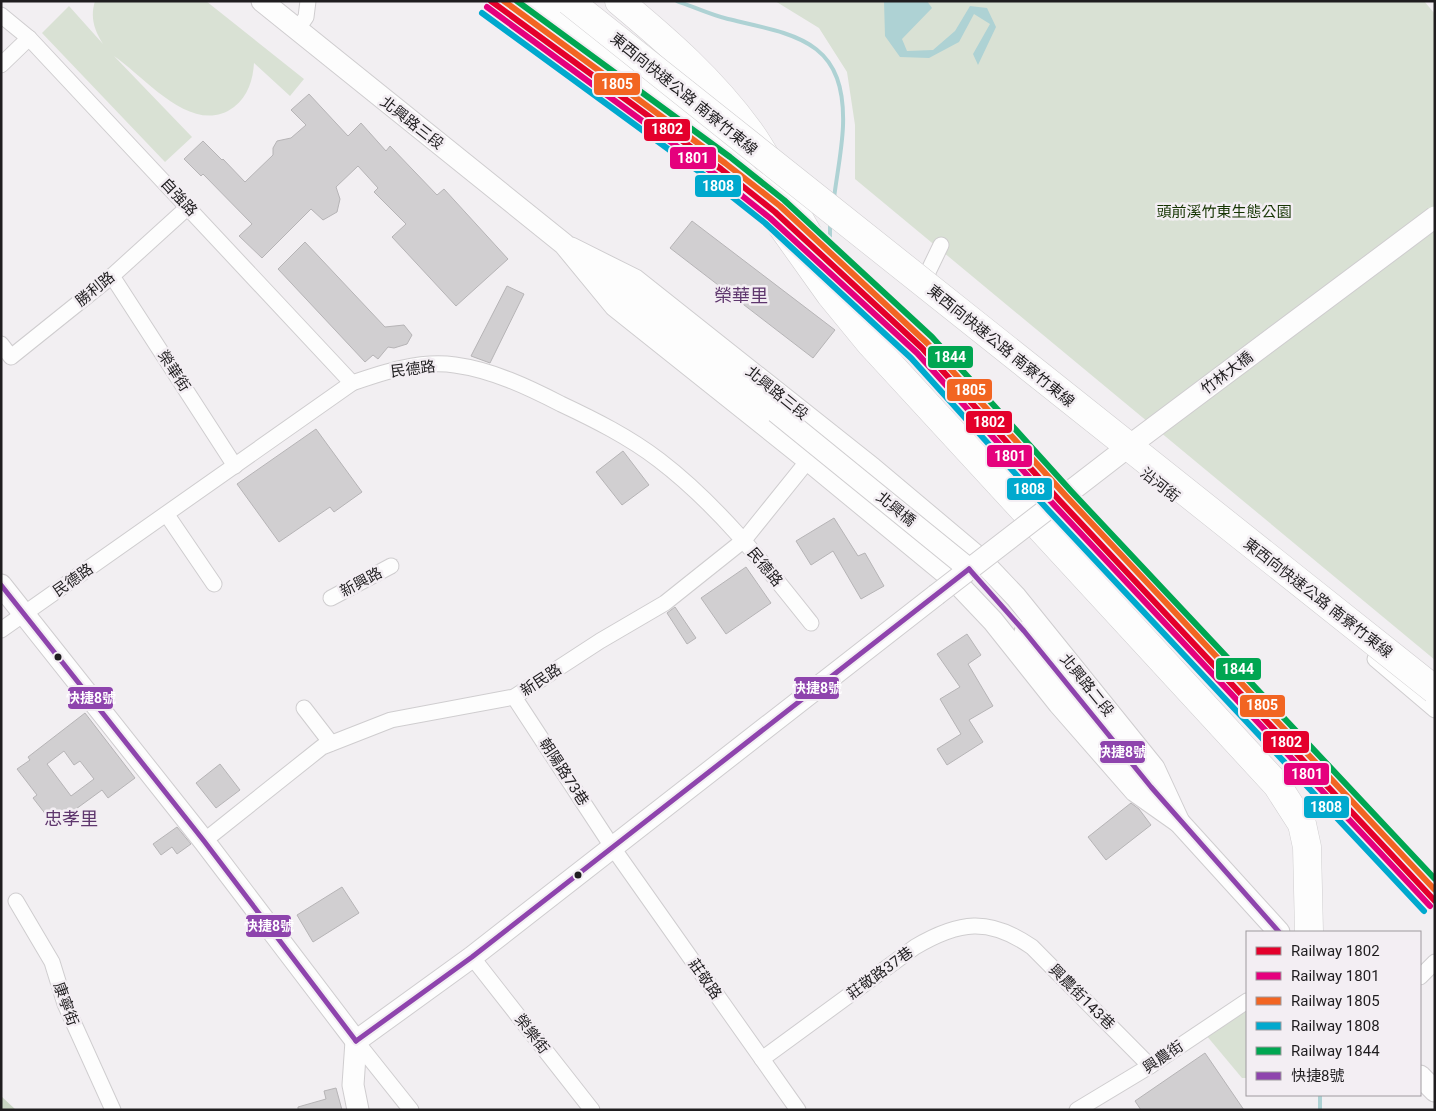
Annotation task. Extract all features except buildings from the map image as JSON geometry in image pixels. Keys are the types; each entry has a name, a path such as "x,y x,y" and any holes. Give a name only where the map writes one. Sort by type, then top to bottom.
{"highway":[{"path":"541,1 694,126 728,158 756,190 830,294 870,344 1287,779 1301,799 1311,820 1318,846 1320,916 1315,931"},
{"name":"東西向快速公路 南寮竹東線","path":"569,1 1435,690"},
{"name":"東西向快速公路 南寮竹東線","path":"596,1 1435,668"},
{"path":"619,1 678,50 720,92 750,132 774,171 803,227 840,285 924,387 1277,785 1302,824 1307,847 1309,931"}],"street":[{"name":"北興路三段","path":"262,1 564,244 635,280 829,435 968,570"},
{"path":"297,30 306,17 308,1"},
{"name":"自強路","path":"1,15 30,38 352,384"},
{"path":"1,65 30,38"},
{"name":"勝利路","path":"1,344 11,357 112,276 188,207"},
{"name":"竹林大橋","path":"356,1041 472,957 1020,530 1435,217"},
{"name":"北興路三段","path":"564,244 615,306 808,460 968,570"},
{"name":"北興橋","path":"564,244 776,412 968,570 1007,608 1067,686 1180,822"},
{"name":"沿河街","path":"941,246 928,272 928,303 1268,569 1435,710"},
{"name":"榮華街","path":"112,276 236,466"},
{"name":"民德路","path":"1,630 352,384 383,372 421,366 454,365 495,374 541,393 602,424 659,460 703,498 744,540 811,623"},
{"name":"新民路","path":"204,841 322,747 391,720 514,697 665,603 744,540 829,435"},
{"path":"167,515 214,584"},
{"name":"新興路","path":"331,598 390,566"},
{"name":"北興路二段","path":"968,570 992,621 1059,704 1135,791 1180,822 1278,931"},
{"name":"北興路二段","path":"968,570 1016,597 1154,768 1180,822"},
{"path":"1,585 204,841 356,1041 411,1110"},
{"name":"朝陽路73巷","path":"514,697 613,848"},
{"path":"304,708 331,744"},
{"name":"莊敬路","path":"613,848 798,1110"},
{"name":"康寧街","path":"16,901 52,962 65,1004 113,1110"},
{"name":"莊敬路37巷","path":"762,1059 915,946 941,932 990,926 1011,932"},
{"name":"興農街143巷","path":"1011,932 1032,947 1150,1066"},
{"name":"榮樂街","path":"472,957 592,1110"},
{"path":"1421,976 1435,962"},
{"name":"興農街","path":"1077,1110 1150,1066 1246,1002"},
{"path":"356,1041 353,1085 358,1110"},
{"path":"1421,1077 1435,1091"}],"green space":[{"path":"95,1 206,1 304,79 290,96 254,63 249,87 239,103 218,115 202,115 186,110 170,101 114,56 192,137 165,162 42,33 69,6 103,44 97,34 94,23"},
{"name":"頭前溪竹東生態公園","path":"775,1 1424,1 1435,14 1435,660 855,179 855,125 847,72 819,28"},
{"path":"1246,1005 1246,1078 1242,1078 1206,1035"},
{"path":"1,1096 16,1110 1,1110"}],"water":[{"path":"884,1 927,1 932,8 902,39 907,51 933,50 955,31 970,6 987,8 996,27 978,65 973,54 990,24 974,14 959,42 929,58 900,57 885,36"}],"waterway":[{"path":"677,1 722,17 795,37 812,46 826,59 836,75 842,97 843,126 841,153 834,198"},
{"path":"830,222 830,261 833,277"},
{"path":"1320,1096 1320,1110"}],"rail line":[{"name":"1802","path":"491,1 721,169 775,212 922,348 1060,501 1435,901"},
{"name":"1805","path":"504,1 725,163 780,206 927,343 1066,496 1435,890"},
{"name":"1844","path":"517,1 730,157 784,200 932,337 1071,491 1435,879"},
{"name":"1801","path":"487,7 716,175 770,218 917,353 1055,506 1430,906"},
{"name":"1808","path":"482,13 712,181 765,223 911,358 1049,511 1424,911"}],"transit line":[{"name":"快捷8號","path":"969,569 1024,631 1151,787 1278,931"},
{"name":"快捷8號","path":"356,1041 472,957 969,569"},
{"name":"快捷8號","path":"1,585 204,841 356,1041"}],"district":[{"name":"榮華里","path":"741,295"},
{"name":"忠孝里","path":"71,818"}]}
